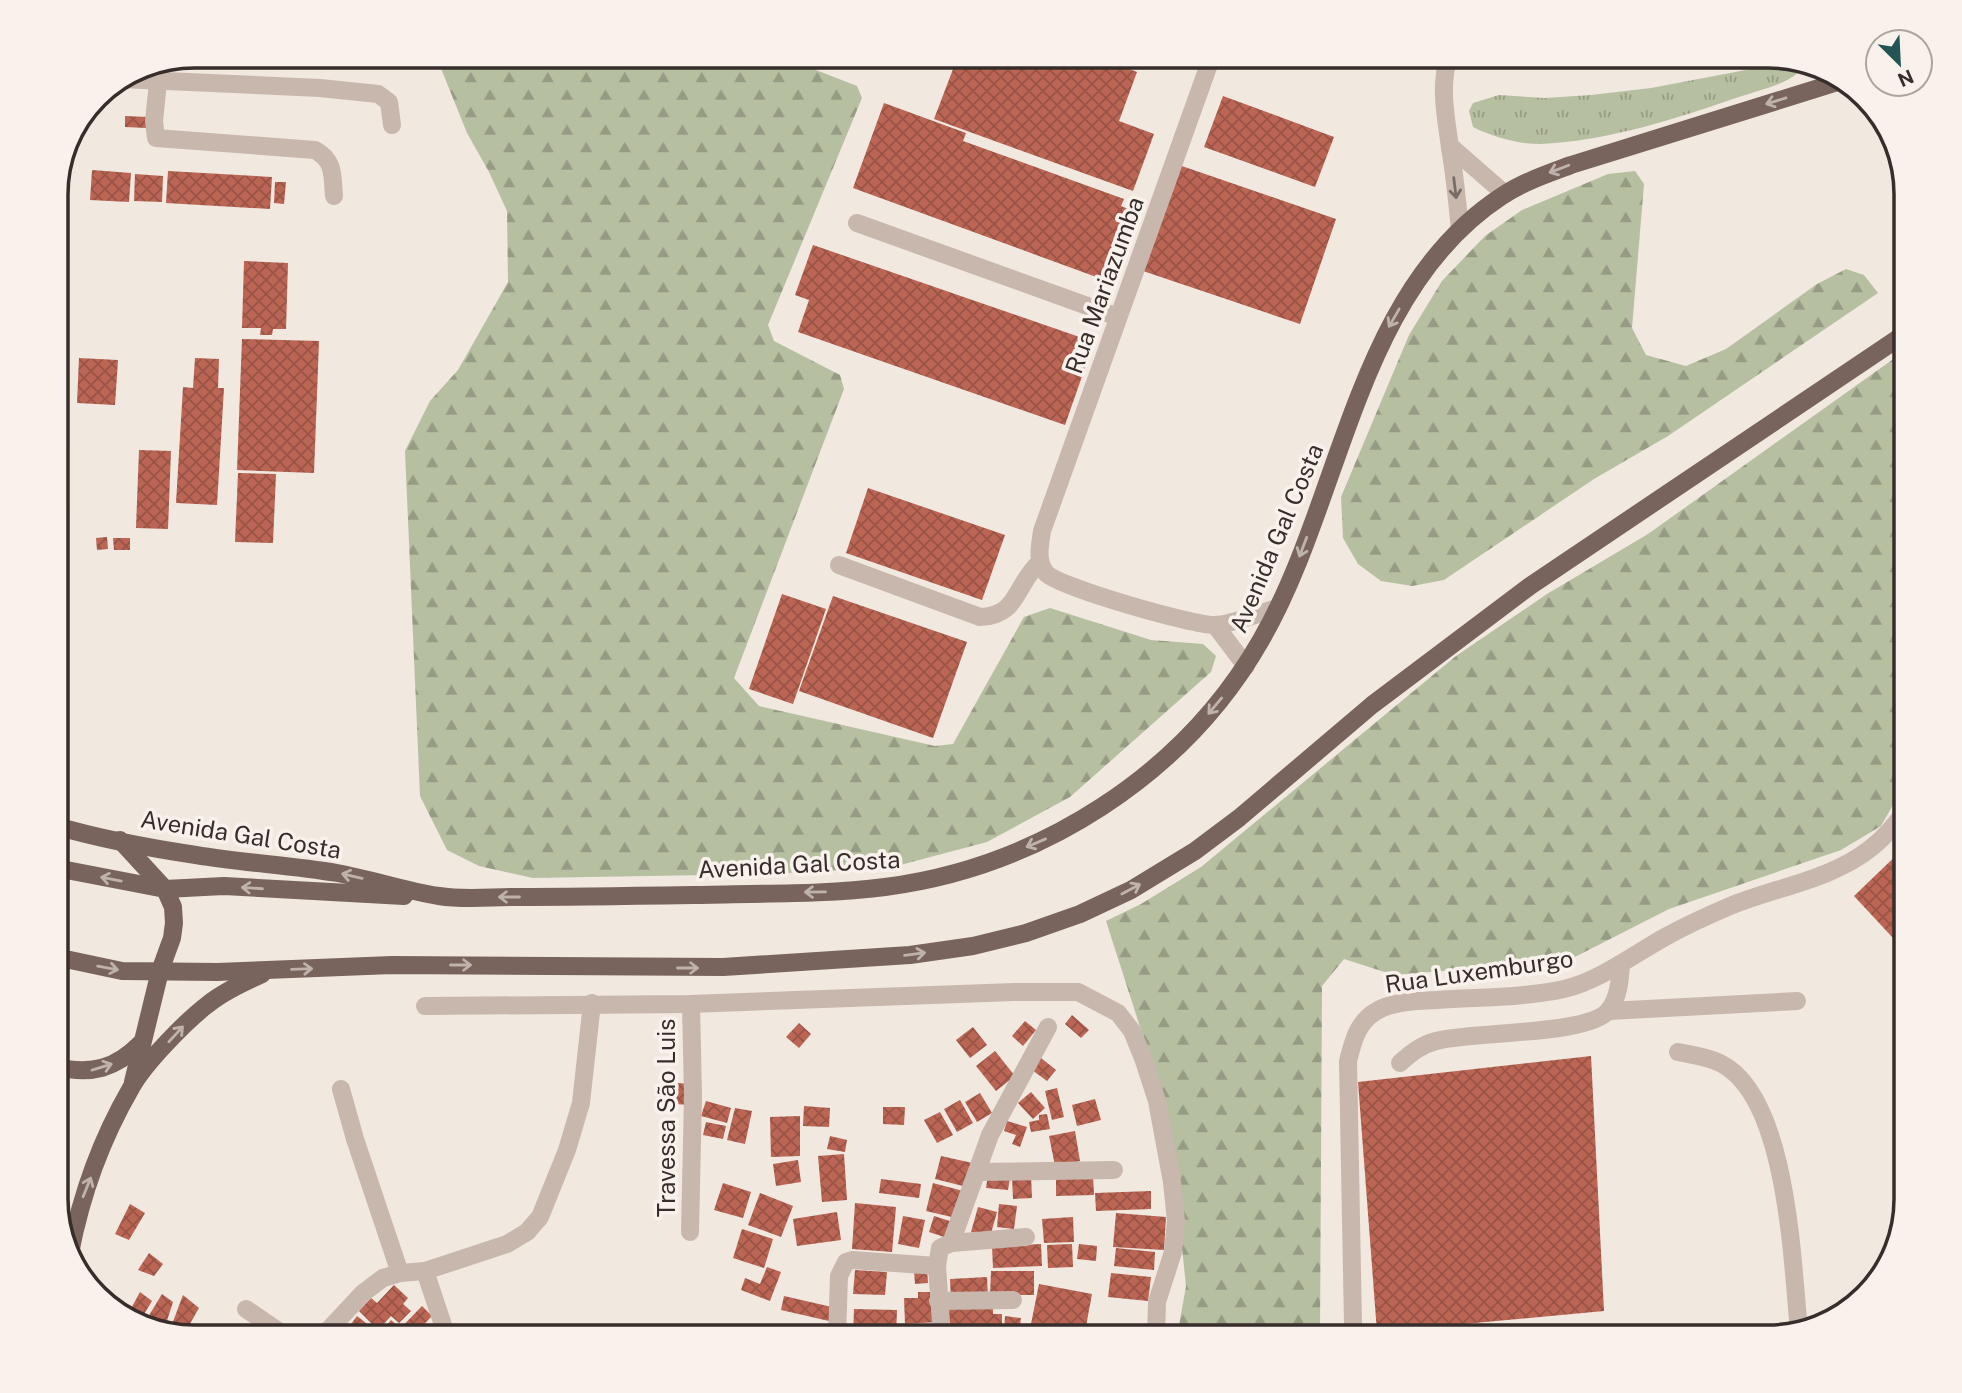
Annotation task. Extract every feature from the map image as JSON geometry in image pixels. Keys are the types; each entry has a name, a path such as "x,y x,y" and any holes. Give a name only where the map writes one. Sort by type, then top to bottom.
{"main road":[{"name":"Avenida Gal Costa","path":"69,829 196,855 337,873 443,897 837,892 888,887 929,879 995,860 1046,839 1099,809 1151,772 1189,736 1246,666 1278,608 1301,555 1381,341 1421,276 1460,229 1505,194 1531,180 1571,165 1830,84"},
{"path":"69,960 122,971 269,970 393,965 723,967 910,955 973,946 1026,933 1080,914 1131,890 1195,851 1239,818 1372,705 1530,586 1894,341"},
{"path":"120,841 165,889 173,907 174,923 132,1086"},
{"path":"69,871 165,889 224,886 443,897"},
{"path":"74,1234 79,1207 132,1086 179,1030 207,1004 269,970"},
{"path":"69,1069 89,1071 106,1067 126,1057 141,1043"}],"street":[{"name":"Rua Mariazumba","path":"1040,562 1042,531 1208,68"},
{"path":"1445,68 1444,118 1460,229"},
{"path":"159,74 154,121 156,138 315,150 327,156 334,196"},
{"path":"141,81 320,88 378,94 389,102 392,125"},
{"path":"1450,146 1505,194"},
{"path":"857,223 1118,317"},
{"path":"839,565 980,617 992,617 1004,612 1012,604 1029,571 1040,562 1046,573 1058,582 1087,593 1215,625 1278,608"},
{"path":"1215,625 1246,666"},
{"name":"Rua Luxemburgo","path":"1353,1325 1348,1061 1361,1024 1376,1011 1399,1004 1564,989 1621,964 1668,936 1730,906 1839,867 1871,849 1894,826"},
{"path":"1609,1011 1619,986 1621,964"},
{"path":"425,1006 691,1004 1042,991 1079,992 1118,1013 1132,1031 1157,1101 1172,1182 1176,1221 1173,1252 1157,1302 1156,1325"},
{"path":"1400,1063 1414,1050 1436,1041 1536,1031 1591,1020 1609,1011 1797,1001"},
{"path":"334,1325 363,1293 383,1278 400,1273 425,1271 507,1244 527,1232 540,1217 567,1150 581,1104 592,1003"},
{"name":"Travessa São Luis","path":"690,1232 694,1096 691,1004"},
{"path":"951,1243 990,1135 1048,1027"},
{"path":"1678,1052 1720,1062 1748,1088 1762,1111 1779,1157 1799,1321"},
{"path":"341,1089 400,1273"},
{"path":"977,1172 1114,1170"},
{"path":"941,1325 937,1266 940,1248 951,1243 1026,1237"},
{"path":"837,1325 839,1276 846,1262 852,1260 937,1266"},
{"path":"425,1271 443,1325"},
{"path":"938,1301 1013,1300"},
{"path":"246,1309 269,1325"}],"green space":[{"path":"1768,68 1798,73 1778,84 1641,128 1565,142 1532,144 1497,137 1473,127 1469,111 1473,103 1499,95 1545,98 1591,95 1651,88"},
{"path":"441,69 816,69 857,86 862,98 768,325 774,341 840,375 844,389 734,678 759,706 935,746 953,744 1024,617 1050,608 1151,640 1203,644 1216,656 1211,672 1070,797 987,842 889,868 766,874 533,878 479,866 447,850 420,796 405,451 430,401 458,370 508,282 507,211 467,133"},
{"path":"1635,171 1644,184 1632,328 1646,355 1686,366 1726,349 1817,284 1846,269 1864,275 1878,293 1668,436 1594,479 1444,580 1412,586 1381,581 1358,564 1343,538 1341,497 1409,335 1442,281 1485,236 1522,210 1608,174"},
{"path":"1894,359 1894,803 1881,826 1841,850 1669,909 1567,961 1394,975 1344,959 1322,986 1320,1325 1179,1325 1186,1286 1168,1114 1106,921 1141,904 1201,867 1456,656 1547,594 1648,534"}],"building":[{"path":"1127,68 1137,72 1119,121 1154,134 1133,191 934,119 953,69"},
{"path":"1223,96 1334,137 1315,187 1204,147"},
{"path":"884,103 966,133 963,141 1124,199 1121,206 1135,212 1110,282 853,188"},
{"path":"125,116 148,117 147,128 125,127"},
{"path":"1176,164 1336,219 1300,324 1140,270"},
{"path":"92,170 131,173 129,202 90,200"},
{"path":"168,171 272,177 270,209 166,203"},
{"path":"135,174 163,176 162,202 134,201"},
{"path":"275,182 286,182 284,204 274,203"},
{"path":"813,245 1094,342 1065,425 798,332 809,300 795,295"},
{"path":"244,261 288,263 286,329 273,329 272,335 260,335 261,328 242,328"},
{"path":"242,339 319,341 314,473 237,470"},
{"path":"79,358 118,360 115,405 77,403"},
{"path":"195,358 219,359 218,388 224,388 217,505 176,503 183,387 193,388"},
{"path":"139,450 171,451 168,529 136,528"},
{"path":"238,473 276,474 273,543 235,542"},
{"path":"868,488 1005,535 982,600 846,553"},
{"path":"107,537 108,549 97,550 96,538"},
{"path":"113,538 130,538 130,550 114,550"},
{"path":"782,594 826,609 793,704 749,689"},
{"path":"833,596 967,642 933,738 799,691"},
{"path":"1894,858 1894,939 1854,896"},
{"path":"1072,1015 1089,1030 1081,1038 1065,1024"},
{"path":"1025,1021 1036,1030 1023,1046 1012,1036"},
{"path":"799,1023 811,1034 799,1048 786,1037"},
{"path":"973,1027 987,1045 970,1058 956,1040"},
{"path":"995,1051 1015,1076 996,1091 976,1066"},
{"path":"1591,1056 1604,1311 1453,1325 1376,1325 1358,1082"},
{"path":"1041,1058 1056,1070 1047,1081 1032,1070"},
{"path":"663,1082 690,1084 689,1105 661,1103"},
{"path":"1057,1088 1064,1117 1052,1120 1045,1091"},
{"path":"1031,1092 1045,1108 1033,1119 1018,1103"},
{"path":"980,1093 992,1113 977,1122 965,1102"},
{"path":"1095,1099 1101,1120 1077,1126 1072,1105"},
{"path":"960,1100 973,1123 957,1132 944,1109"},
{"path":"706,1101 731,1108 727,1123 701,1116"},
{"path":"804,1106 830,1108 829,1127 803,1126"},
{"path":"883,1107 905,1107 904,1125 883,1124"},
{"path":"735,1108 752,1111 745,1144 727,1140"},
{"path":"940,1112 953,1135 937,1143 924,1120"},
{"path":"1047,1114 1050,1129 1031,1132 1029,1122 1039,1120 1039,1115"},
{"path":"800,1116 800,1156 771,1157 770,1117"},
{"path":"1007,1121 1027,1127 1020,1147 1012,1144 1016,1135 1004,1131"},
{"path":"706,1122 726,1126 723,1139 703,1135"},
{"path":"1075,1131 1080,1161 1055,1166 1049,1136"},
{"path":"830,1136 847,1140 845,1152 827,1149"},
{"path":"844,1154 847,1200 822,1202 818,1156"},
{"path":"941,1156 977,1164 971,1188 935,1179"},
{"path":"798,1160 801,1182 776,1186 773,1164"},
{"path":"988,1175 1010,1178 1008,1190 986,1188"},
{"path":"1093,1175 1094,1195 1056,1196 1056,1176"},
{"path":"1031,1176 1032,1198 1013,1199 1012,1177"},
{"path":"881,1179 921,1184 919,1198 879,1193"},
{"path":"723,1183 751,1192 743,1218 714,1210"},
{"path":"933,1183 963,1191 956,1218 926,1211"},
{"path":"1151,1191 1151,1209 1096,1211 1095,1193"},
{"path":"760,1193 793,1206 781,1237 748,1225"},
{"path":"855,1203 896,1207 892,1252 852,1249"},
{"path":"130,1204 145,1213 129,1240 115,1234"},
{"path":"999,1204 1017,1206 1014,1229 997,1227"},
{"path":"978,1207 997,1212 990,1237 971,1232"},
{"path":"837,1212 841,1240 797,1246 793,1219"},
{"path":"1116,1213 1166,1217 1164,1250 1113,1247"},
{"path":"903,1216 925,1220 919,1248 898,1244"},
{"path":"934,1216 953,1222 947,1238 929,1232"},
{"path":"1073,1217 1074,1242 1044,1243 1042,1219"},
{"path":"742,1229 773,1239 764,1268 733,1258"},
{"path":"1041,1244 1042,1266 993,1268 992,1247"},
{"path":"1072,1244 1073,1267 1048,1268 1047,1245"},
{"path":"1079,1244 1097,1246 1096,1261 1077,1259"},
{"path":"1116,1248 1155,1252 1154,1270 1114,1266"},
{"path":"149,1253 163,1264 154,1276 138,1270"},
{"path":"767,1267 781,1272 770,1301 741,1290 745,1278 760,1284"},
{"path":"927,1269 928,1283 915,1284 914,1270"},
{"path":"855,1270 887,1272 885,1295 853,1294"},
{"path":"991,1271 1034,1271 1034,1295 990,1295"},
{"path":"1111,1273 1151,1277 1148,1301 1108,1297"},
{"path":"987,1277 988,1298 951,1301 950,1279"},
{"path":"1039,1284 1092,1294 1086,1325 1031,1325"},
{"path":"394,1285 408,1298 403,1304 411,1311 399,1323 391,1316 383,1325 373,1325 359,1311 371,1298 377,1303"},
{"path":"140,1292 152,1301 144,1314 131,1308"},
{"path":"918,1292 937,1292 938,1322 905,1324 904,1298 918,1298"},
{"path":"162,1294 173,1302 167,1321 149,1316"},
{"path":"183,1295 199,1308 189,1325 173,1323"},
{"path":"784,1296 832,1307 829,1321 781,1310"},
{"path":"948,1303 993,1304 993,1314 1002,1314 1002,1325 947,1325"},
{"path":"422,1306 432,1316 423,1325 404,1325"},
{"path":"854,1309 897,1310 896,1325 853,1325"},
{"path":"357,1316 369,1325 350,1325"},
{"path":"1005,1316 1021,1318 1020,1325 1004,1325"}]}
